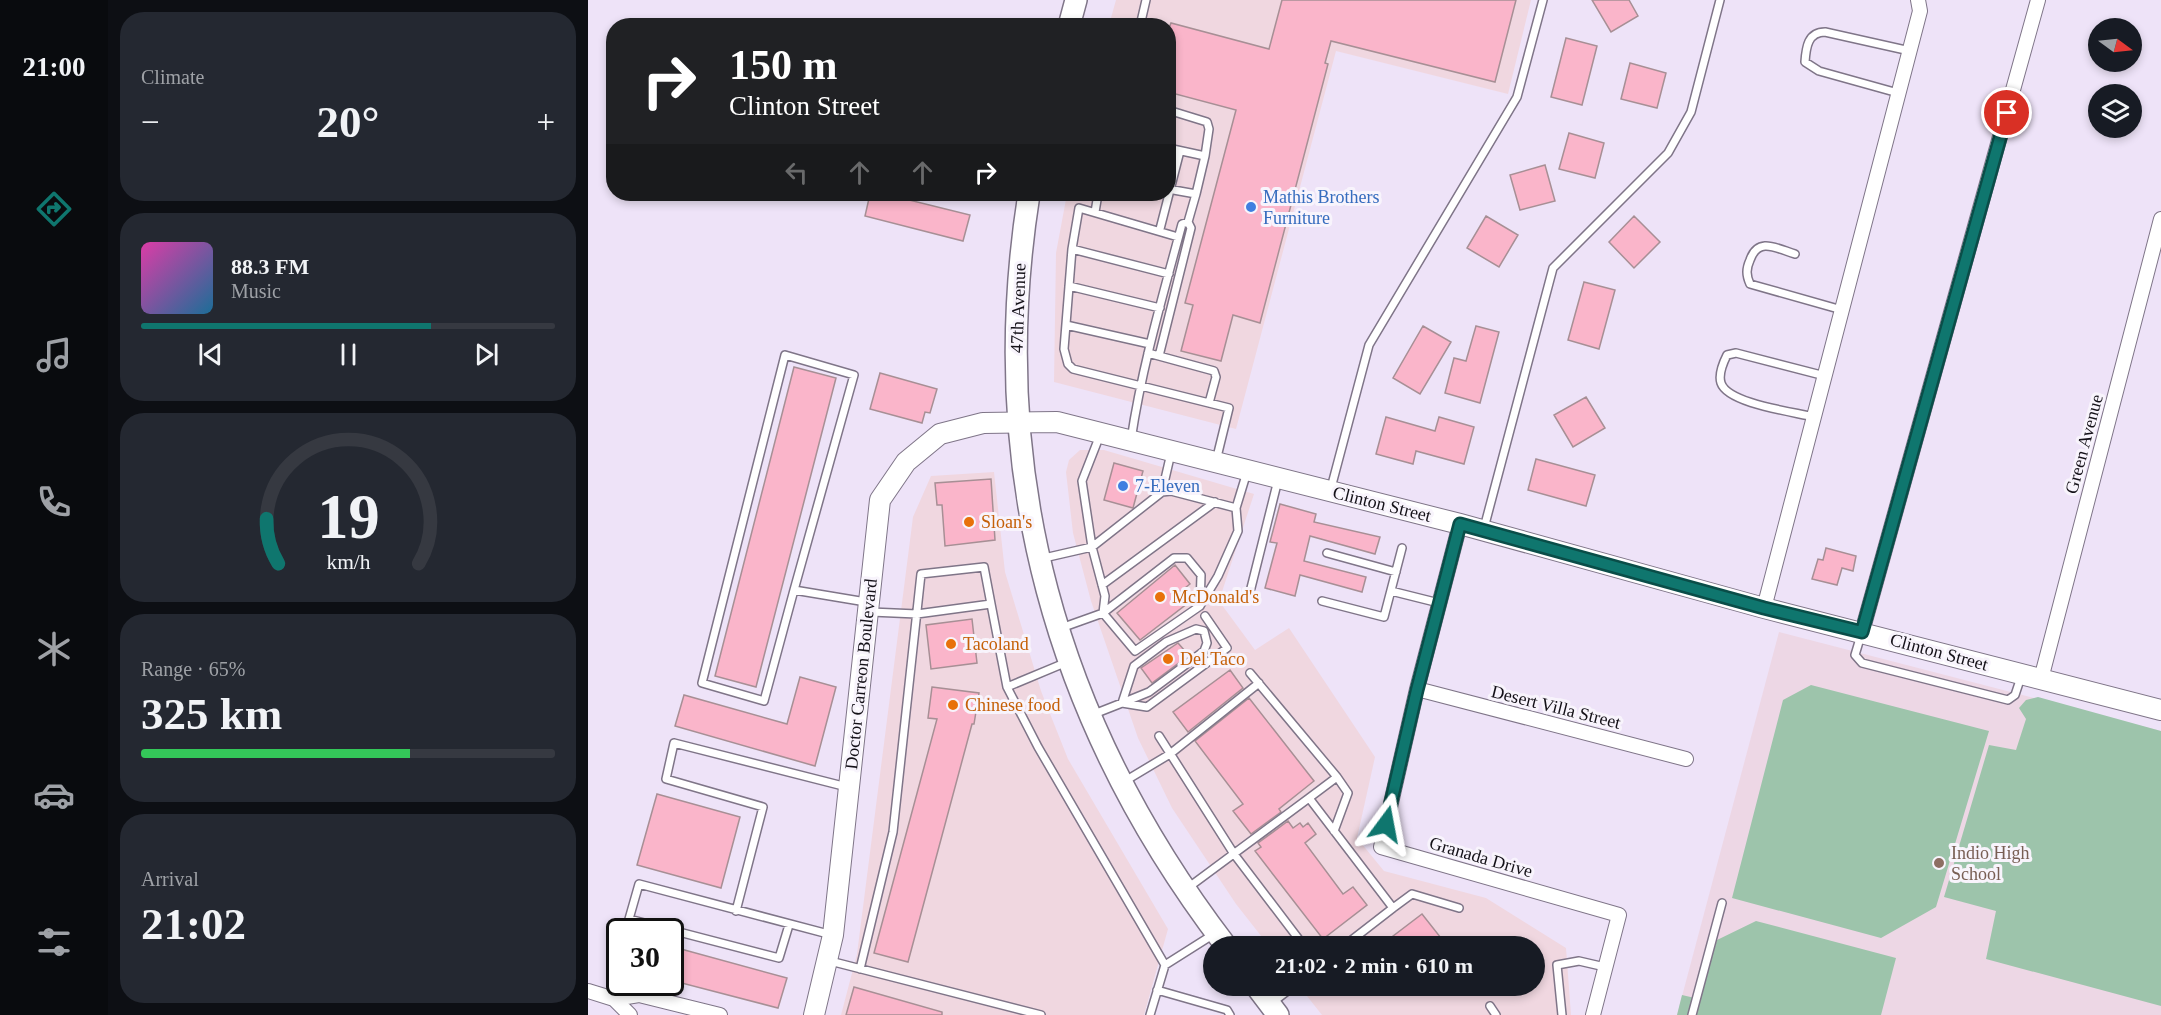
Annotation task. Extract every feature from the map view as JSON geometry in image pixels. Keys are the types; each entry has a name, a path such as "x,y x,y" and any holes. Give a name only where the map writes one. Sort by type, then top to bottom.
{"main road":[{"path":"1071,18 1076,0"},
{"name":"47th Avenue","path":"1028,201 1017,303 1019,423 1028,508 1039,560 1058,629 1089,716 1120,784 1184,890 1218,936"},
{"path":"1263,996 1275,1012"}],"street":[{"path":"1764,608 1910,51 1920,11 1918,0"},
{"path":"1862,632 2038,0"},
{"name":"Green Avenue","path":"2041,679 2161,219"},
{"name":"Clinton Street","path":"1019,423 1057,422 1101,433 1483,530 1764,608 2161,710"},
{"name":"Doctor Carreon Boulevard","path":"814,1015 833,935 880,500 906,462 940,434 983,423 1019,423"},
{"name":"Granada Drive","path":"1460,524 1417,690 1381,847 1619,915 1593,1015"},
{"name":"Desert Villa Street","path":"1417,690 1686,759"},
{"path":"588,991 614,999 639,995 720,1015"},
{"path":"614,999 630,1015"}],"lane":[{"path":"1142,18 1146,0"},
{"path":"1330,491 1369,345 1517,97 1543,0"},
{"path":"1483,530 1553,268 1668,153 1691,112 1720,0"},
{"path":"1899,93 1819,71 1805,62 1806,48 1810,38 1817,32 1825,32 1910,51"},
{"path":"1159,356 1191,228 1188,222 1205,156 1209,129 1207,122 1176,112"},
{"path":"1176,150 1205,156"},
{"path":"1176,165 1180,151"},
{"path":"1176,190 1196,194"},
{"path":"1095,212 1097,201"},
{"path":"1160,229 1166,201"},
{"path":"1178,237 1160,229 1079,208 1072,249 1064,349 1068,364 1073,369 1229,408 1215,462"},
{"path":"1131,441 1139,386 1178,237 1182,224 1188,222"},
{"path":"1795,254 1773,247 1754,249 1746,269 1750,284 1842,310"},
{"path":"1072,249 1169,274"},
{"path":"1069,286 1160,308"},
{"path":"1066,325 1150,344"},
{"path":"1148,353 1214,371 1216,377 1209,403"},
{"path":"1814,417 1751,403 1728,392 1721,383 1721,367 1727,355 1736,353 1825,376"},
{"path":"785,355 854,375 794,590 764,701 702,683 785,355"},
{"path":"1101,433 1082,481 1092,547 1105,596 1103,613 1135,651 1200,606 1238,531 1236,508 1248,470"},
{"path":"1162,492 1172,451"},
{"path":"1251,588 1278,478"},
{"path":"1039,560 1092,547 1162,492 1171,491 1236,508"},
{"path":"1102,585 1215,502"},
{"path":"1322,601 1384,617 1402,548"},
{"path":"1327,553 1396,572"},
{"path":"1058,629 1103,613 1174,558 1186,558 1201,575 1200,606"},
{"path":"861,969 893,832 921,574 984,567 1007,687 1038,747 1165,965"},
{"path":"794,590 868,607 917,614 991,604"},
{"path":"1391,591 1439,603"},
{"path":"1122,703 1147,707 1227,648 1205,616"},
{"path":"1089,716 1122,703 1149,692 1204,651 1208,643 1204,631 1196,629 1183,632 1134,666 1122,703"},
{"path":"1862,632 1856,655 1862,663 2008,700 2014,695 2022,674"},
{"path":"1007,687 1070,661"},
{"path":"1250,673 1348,793 1334,831"},
{"path":"1120,784 1170,754 1259,683"},
{"path":"1159,736 1234,854 1296,936"},
{"path":"736,911 763,807 666,779 674,743 849,788"},
{"path":"1184,890 1337,777"},
{"path":"1309,798 1393,908"},
{"path":"789,925 779,958 629,919 639,885 833,935"},
{"path":"1357,936 1412,894 1459,908"},
{"path":"1692,1015 1722,903"},
{"path":"1150,1015 1165,965 1203,948"},
{"path":"828,960 1041,1015"},
{"path":"1562,1015 1562,992 1557,965 1579,962 1605,967"},
{"path":"1156,990 1227,1010 1230,1015"},
{"path":"1275,1012 1287,996"},
{"path":"1490,1006 1496,1015"}],"shaded area":[{"path":"1116,0 1531,0 1508,94 1336,51 1236,429 1054,382 1056,253 1066,201 1176,201 1176,18 1111,18"},
{"path":"1080,450 1104,450 1254,494 1219,601 1255,650 1289,628 1375,757 1357,838 1384,871 1486,898 1566,948 1571,1015 1322,1015 1307,996 1545,996 1545,936 1261,936 1236,904 1172,808 1138,738 1091,601 1073,533 1066,472 1069,460"},
{"path":"994,472 1005,572 1041,691 1068,759 1168,929 1144,1015 841,1015 857,954 913,517 931,476"},
{"name":"Indio High School","path":"1779,632 2161,731 2161,1015 1677,1015"}],"green space":[{"path":"1811,685 1989,731 1936,907 1881,938 1732,898 1783,700"},
{"path":"2038,697 2161,731 2161,1006 1986,959 1996,911 1944,897 1989,745 2016,750 2026,719 2019,708 2026,700"},
{"path":"1756,921 1896,958 1881,1015 1677,1015 1682,995 1699,999 1717,940"}],"building":[{"name":"Mathis Brothers Furniture","path":"1282,0 1516,0 1495,82 1331,41 1325,63 1328,64 1260,323 1233,315 1221,361 1181,351 1193,305 1185,303 1236,110 1176,94 1176,24 1269,49"},
{"path":"1592,0 1629,0 1638,16 1611,32"},
{"path":"1566,38 1597,46 1582,105 1551,97"},
{"path":"1630,63 1666,73 1657,108 1621,99"},
{"path":"1569,133 1604,143 1595,178 1559,169"},
{"path":"1545,165 1555,201 1520,210 1510,175"},
{"path":"868,201 913,201 970,215 963,241 865,216"},
{"path":"1486,216 1518,235 1499,267 1467,248"},
{"path":"1634,216 1660,242 1634,268 1609,242"},
{"path":"1584,282 1615,290 1599,349 1568,340"},
{"path":"1423,326 1451,342 1420,394 1393,378"},
{"path":"1476,326 1499,332 1480,403 1445,393 1454,358 1466,361"},
{"path":"794,367 836,378 756,687 715,676"},
{"path":"880,373 937,389 930,413 925,412 922,423 870,409"},
{"path":"1586,397 1605,428 1573,447 1554,415"},
{"path":"1386,417 1435,431 1439,417 1474,427 1464,464 1416,451 1413,464 1376,454"},
{"path":"1536,459 1595,475 1586,506 1528,490"},
{"name":"7-Eleven","path":"1114,463 1143,471 1133,508 1104,500"},
{"name":"Sloan's","path":"991,479 995,540 945,546 942,505 937,505 935,483"},
{"path":"1280,504 1316,514 1314,522 1380,537 1375,554 1310,536 1304,561 1366,577 1362,592 1300,575 1295,596 1265,588 1277,543 1270,542"},
{"path":"1826,548 1856,556 1853,571 1842,568 1837,585 1812,579 1818,559 1823,560"},
{"name":"McDonald's","path":"1175,565 1190,584 1180,592 1188,603 1140,640 1117,613"},
{"name":"Tacoland","path":"972,619 977,663 931,669 926,625"},
{"name":"Del Taco","path":"1178,643 1185,651 1181,655 1184,659 1152,683 1141,668"},
{"path":"1230,670 1243,688 1188,732 1173,712"},
{"path":"800,677 836,687 815,766 675,726 684,695 787,724"},
{"path":"932,687 979,693 974,724 972,724 908,962 874,953 937,719 928,718"},
{"path":"1249,698 1314,781 1279,809 1281,812 1251,834 1233,811 1243,804 1195,741"},
{"path":"657,794 740,817 721,888 637,865"},
{"path":"1288,821 1293,828 1300,823 1303,827 1308,823 1316,834 1305,843 1343,894 1353,887 1367,905 1327,936 1321,936 1255,851 1261,847 1258,843"},
{"path":"1422,914 1439,936 1393,936"},
{"path":"684,950 787,978 778,1008 684,984"},
{"path":"854,987 942,1012 942,1015 846,1015"}],"place":[{"name":"Mathis Brothers Furniture","path":"1251,207"},
{"name":"7-Eleven","path":"1123,486"},
{"name":"Sloan's","path":"969,522"},
{"name":"McDonald's","path":"1160,597"},
{"name":"Tacoland","path":"951,644"},
{"name":"Del Taco","path":"1168,659"},
{"name":"Chinese food","path":"953,705"},
{"name":"Indio High School","path":"1939,863"}],"route":[{"path":"1386,824 1417,690 1460,524 1764,608 1862,632 2007,113"}]}
